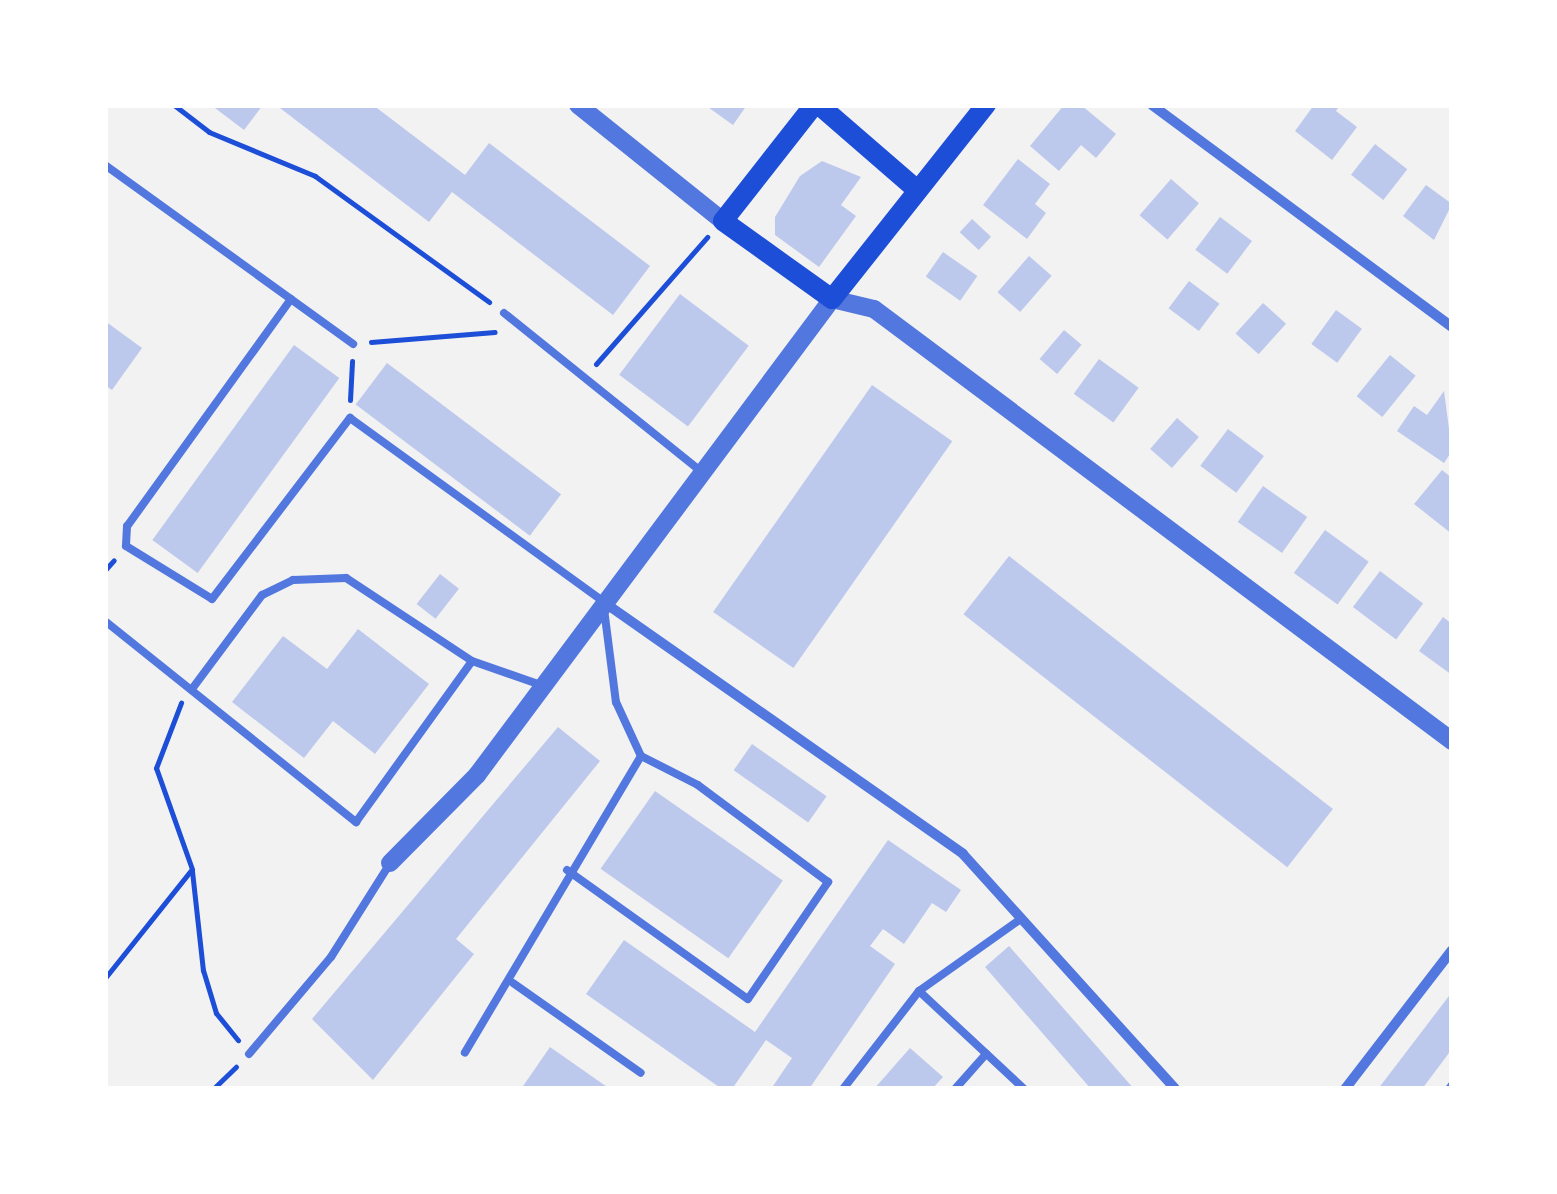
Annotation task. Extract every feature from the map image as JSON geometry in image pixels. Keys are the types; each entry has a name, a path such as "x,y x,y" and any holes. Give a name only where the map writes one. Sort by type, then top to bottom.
{"main road":[{"path":"917,190 816,105 724,222 832,299 986,105"}],"street":[{"path":"578,105 724,222"},
{"path":"1152,105 1452,327"},
{"path":"390,863 477,775 602,601 705,475 832,299 874,309 1452,741"},
{"path":"602,601 963,854 1175,1089"},
{"path":"1345,1089 1452,950"}],"lane":[{"path":"105,165 353,344"},
{"path":"291,299 128,526 126,546 212,599 350,418 602,601 616,702 641,756 698,785 828,882 748,999 567,870"},
{"path":"504,313 705,475"},
{"path":"191,691 262,595 294,580 346,578 472,662 541,685"},
{"path":"105,621 356,822 472,662"},
{"path":"465,1053 513,983 567,870 641,756"},
{"path":"249,1054 330,957 390,863"},
{"path":"842,1089 920,991 1022,918"},
{"path":"513,983 641,1073"},
{"path":"920,991 1024,1089"},
{"path":"955,1089 986,1054"}],"path":[{"path":"174,105 209,132 314,176 504,313"},
{"path":"584,380 724,222"},
{"path":"350,418 353,344 523,329"},
{"path":"191,691 172,715 156,768 192,869 216,1013 249,1054 213,1089"},
{"path":"105,978 192,869"}],"building":[{"path":"211,105 263,105 244,130"},
{"path":"276,105 373,105 465,175 489,143 650,266 613,315 452,192 429,222"},
{"path":"705,105 747,105 733,125"},
{"path":"1064,105 1081,105 1116,134 1096,158 1081,145 1059,171 1030,146"},
{"path":"1314,105 1340,105 1336,111 1357,127 1332,160 1295,131"},
{"path":"1375,144 1407,169 1383,200 1351,175"},
{"path":"1018,159 1050,184 1035,204 1046,213 1027,239 983,205"},
{"path":"822,161 861,177 841,205 856,216 819,267 775,235 775,217 800,176"},
{"path":"1171,179 1199,203 1167,240 1140,215"},
{"path":"1426,185 1452,204 1434,240 1403,216"},
{"path":"1220,217 1252,241 1227,274 1195,250"},
{"path":"972,219 991,237 979,250 960,232"},
{"path":"943,252 977,276 960,301 926,277"},
{"path":"1029,256 1052,276 1020,312 998,292"},
{"path":"1189,281 1219,304 1199,331 1169,308"},
{"path":"680,294 749,346 688,426 619,375"},
{"path":"1263,303 1286,324 1259,354 1236,333"},
{"path":"1336,310 1362,329 1337,363 1311,344"},
{"path":"105,321 142,348 112,390 105,385"},
{"path":"1064,330 1082,345 1057,374 1040,359"},
{"path":"294,345 339,378 198,573 152,540"},
{"path":"1390,355 1416,376 1382,417 1357,396"},
{"path":"1099,359 1139,388 1113,423 1074,394"},
{"path":"387,363 561,494 530,536 356,405"},
{"path":"872,385 952,441 793,668 713,612"},
{"path":"1444,391 1452,451 1444,463 1397,431 1414,406 1427,415"},
{"path":"1177,418 1199,437 1172,468 1150,449"},
{"path":"1228,429 1264,456 1236,493 1200,466"},
{"path":"1442,470 1452,478 1452,534 1414,504"},
{"path":"1263,486 1307,517 1282,553 1238,522"},
{"path":"1325,530 1369,562 1338,605 1294,573"},
{"path":"1009,556 1333,809 1287,867 963,614"},
{"path":"1380,571 1423,603 1396,639 1353,607"},
{"path":"440,574 459,589 436,619 417,604"},
{"path":"1443,617 1452,624 1452,675 1419,651"},
{"path":"358,629 429,684 375,754 333,721 304,758 232,702 283,636 327,669"},
{"path":"558,727 600,761 456,939 474,954 373,1080 312,1019"},
{"path":"752,744 827,796 808,822 734,770"},
{"path":"655,791 783,880 728,958 601,869"},
{"path":"888,840 961,890 946,912 932,903 904,944 883,929 870,946 895,964 809,1089 771,1089 792,1058 766,1040 732,1089 722,1089 586,994 624,940 755,1032"},
{"path":"1009,946 1134,1089 1091,1089 985,967"},
{"path":"1452,992 1452,1049 1422,1089 1378,1089"},
{"path":"550,1047 610,1089 521,1089"},
{"path":"910,1048 943,1077 932,1089 874,1089"}]}
